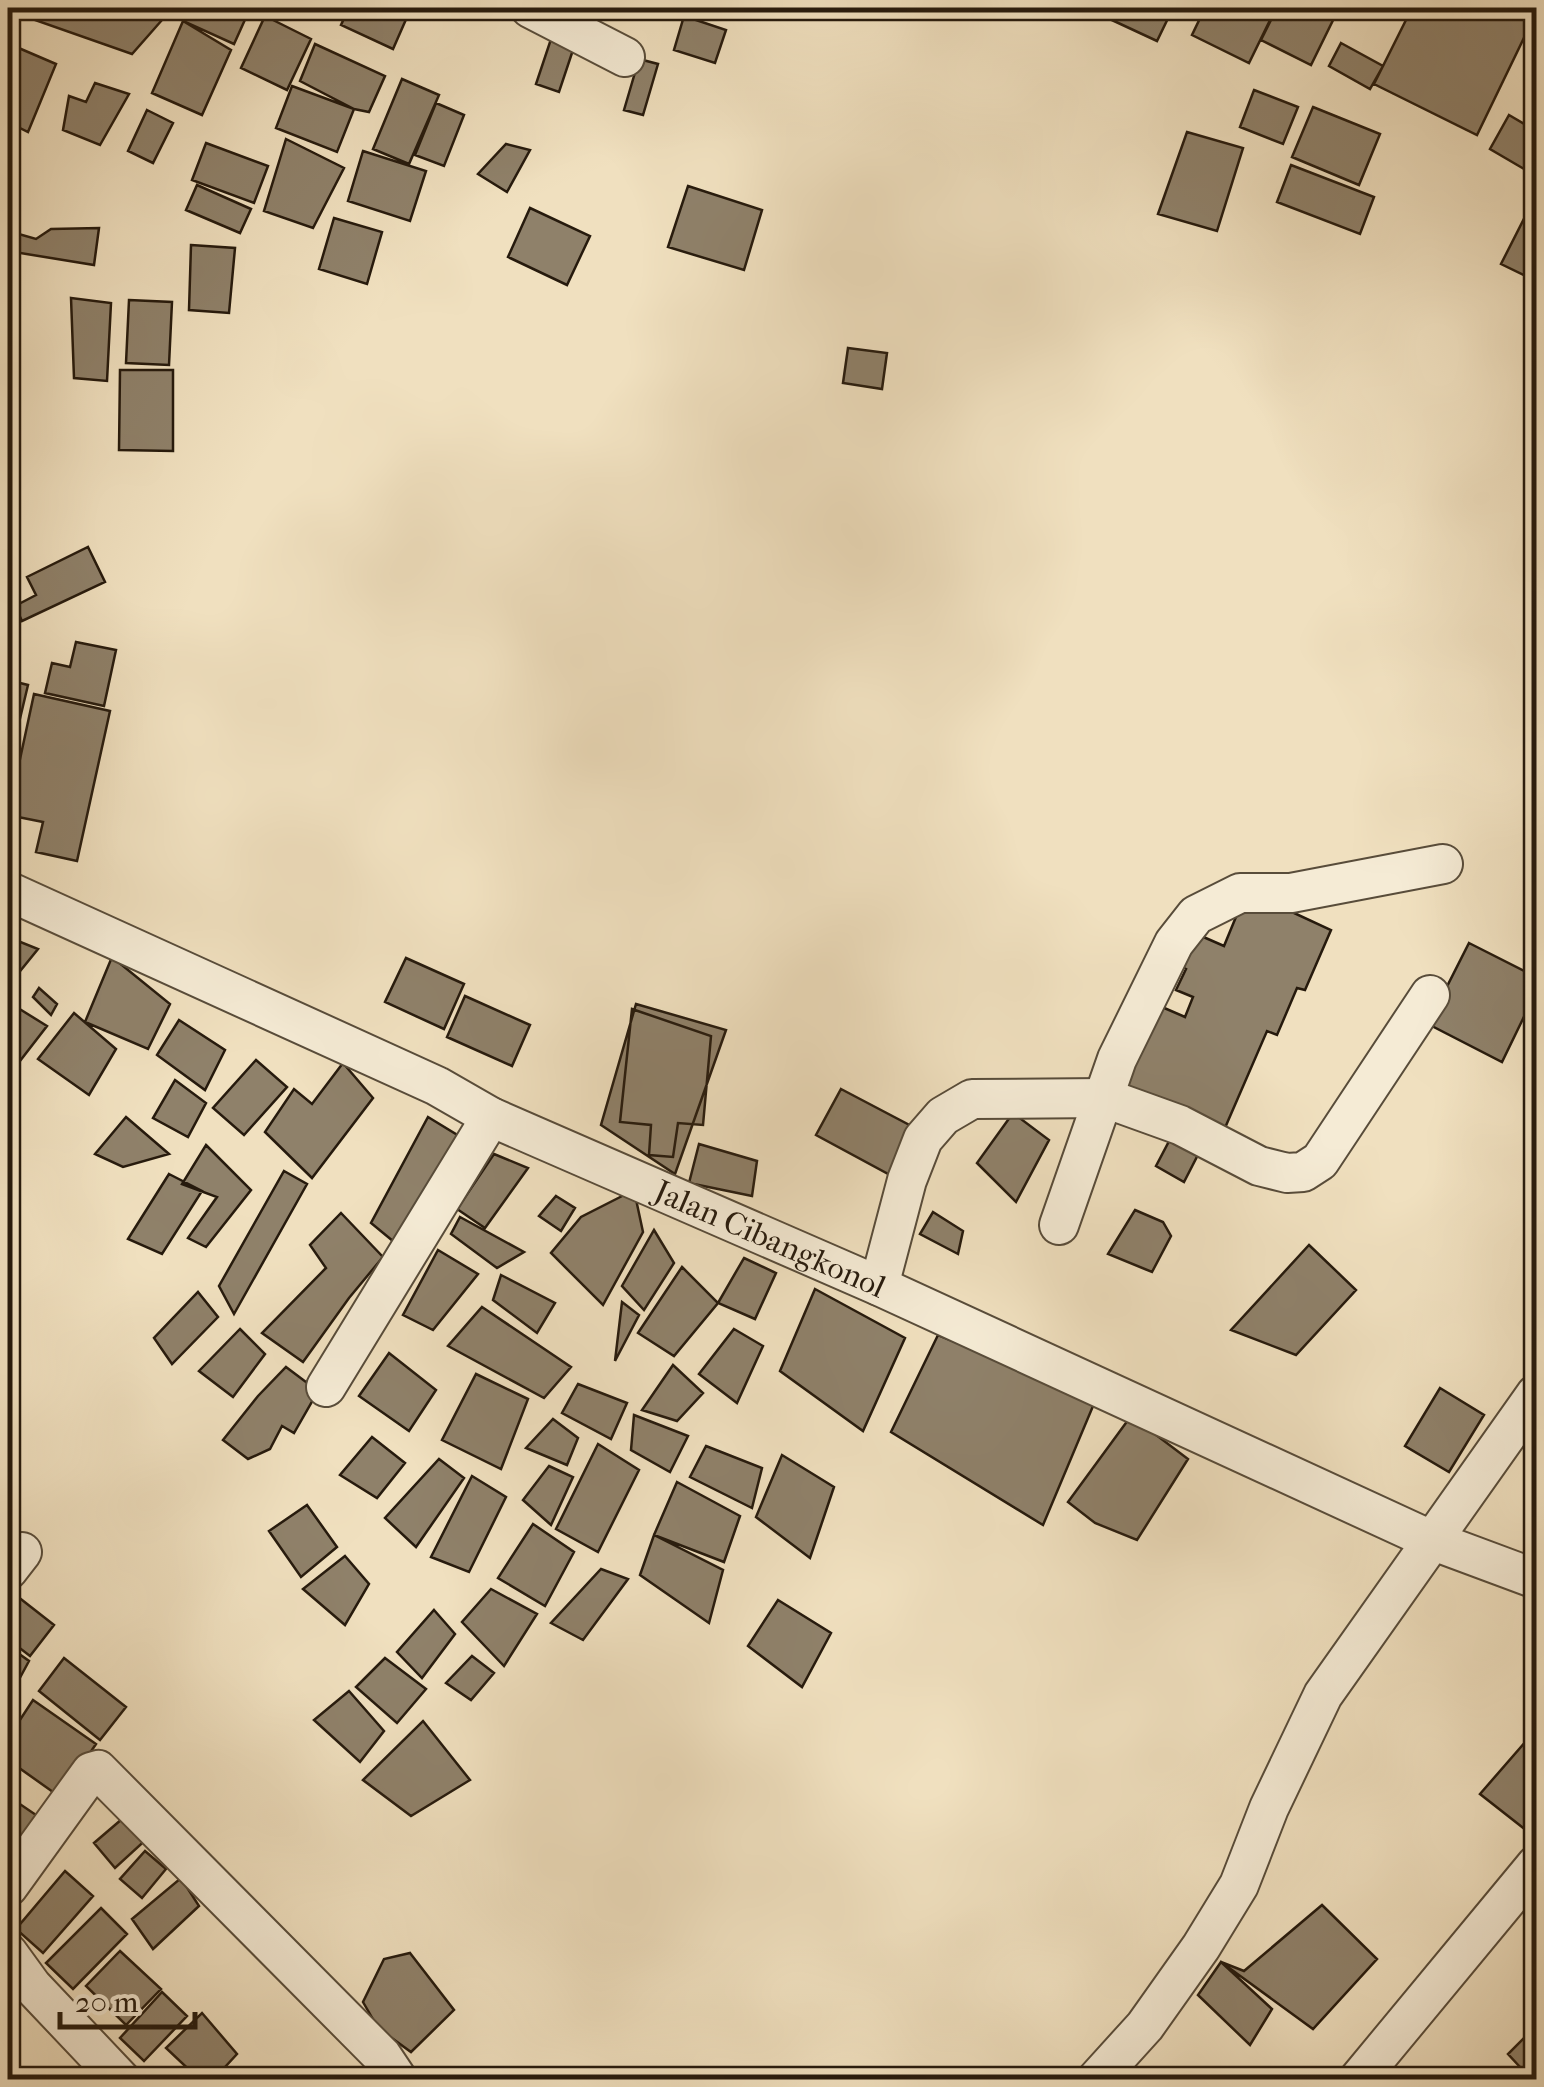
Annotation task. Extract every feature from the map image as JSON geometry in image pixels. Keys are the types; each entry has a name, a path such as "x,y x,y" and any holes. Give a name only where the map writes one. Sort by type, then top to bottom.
{"street":[{"path":"530,8 625,57"},
{"path":"1059,1225 1117,1059 1174,943 1196,915 1240,892 1291,892 1443,864"},
{"name":"Jalan Cibangkonol","path":"8,891 436,1086 491,1117 879,1286 1431,1540 1536,1579"},
{"path":"879,1286 907,1180 923,1139 944,1116 972,1099 1105,1098 1180,1125 1259,1166 1287,1173 1303,1172 1320,1161 1430,995"},
{"path":"326,1387 491,1117"},
{"path":"1096,2080 1145,2026 1239,1885 1269,1808 1323,1695 1536,1394"},
{"path":"8,1887 91,1772 98,1770 382,2056 398,2080"},
{"path":"1358,2080 1536,1865"},
{"path":"8,1954 32,1986 120,2080"}],"building":[{"path":"47,8 138,8 162,20 132,54 35,20"},
{"path":"189,8 235,8 248,13 234,44 183,21"},
{"path":"349,8 411,8 393,49 341,25"},
{"path":"1086,8 1173,8 1157,41"},
{"path":"1205,8 1276,8 1249,63 1192,35"},
{"path":"1277,8 1339,8 1311,65 1261,40"},
{"path":"1412,8 1525,8 1536,13 1477,135 1374,84"},
{"path":"265,16 311,39 287,90 241,68"},
{"path":"684,16 726,30 715,63 674,50"},
{"path":"183,21 231,50 202,115 152,93"},
{"path":"553,33 576,41 559,92 536,84"},
{"path":"1341,43 1383,66 1370,89 1329,66"},
{"path":"315,44 385,76 369,112 354,109 300,81"},
{"path":"14,46 56,64 28,132 8,122 8,60"},
{"path":"639,59 658,64 643,115 624,110"},
{"path":"402,79 439,95 409,164 373,149"},
{"path":"95,83 129,94 100,145 63,130 69,96 86,102"},
{"path":"292,86 354,109 337,152 276,128"},
{"path":"1254,90 1298,107 1283,144 1240,127"},
{"path":"436,103 464,115 444,166 415,155"},
{"path":"1313,107 1380,134 1359,185 1292,157"},
{"path":"147,110 173,123 153,163 128,151"},
{"path":"1509,115 1536,131 1536,176 1490,149"},
{"path":"1187,132 1243,148 1217,231 1158,214"},
{"path":"286,139 344,168 313,228 264,211"},
{"path":"206,143 268,166 254,203 192,180"},
{"path":"506,144 530,150 507,192 478,174"},
{"path":"363,151 426,171 410,221 348,201"},
{"path":"1291,165 1374,197 1360,234 1277,202"},
{"path":"197,185 251,209 240,233 186,210"},
{"path":"688,186 762,210 744,270 668,247"},
{"path":"1536,195 1536,281 1501,264"},
{"path":"530,208 590,236 567,285 508,257"},
{"path":"334,218 382,232 367,284 319,269"},
{"path":"99,228 94,265 8,251 8,231 36,239 51,229"},
{"path":"191,245 235,248 229,313 189,310"},
{"path":"71,298 111,303 107,381 74,378"},
{"path":"129,300 172,302 169,365 126,363"},
{"path":"848,348 887,353 882,389 843,383"},
{"path":"120,370 173,370 173,451 119,450"},
{"path":"88,547 105,582 22,621 15,606 36,595 27,577"},
{"path":"76,642 116,650 104,706 45,693 52,663 70,667"},
{"path":"8,680 28,685 13,748 8,747"},
{"path":"34,694 110,711 77,861 36,852 43,822 8,815"},
{"path":"1279,906 1331,930 1305,990 1297,988 1277,1035 1267,1031 1221,1137 1117,1092 1155,1004 1185,1017 1193,997 1176,990 1186,969 1178,965 1192,932 1224,946 1238,912 1274,912"},
{"path":"8,937 38,949 8,986"},
{"path":"1469,943 1536,977 1536,992 1502,1062 1428,1024"},
{"path":"112,957 170,1004 148,1049 85,1022"},
{"path":"406,958 464,984 444,1029 385,1002"},
{"path":"39,988 57,1004 51,1015 33,997"},
{"path":"465,996 530,1025 512,1066 447,1037"},
{"path":"636,1004 726,1030 675,1174 601,1125"},
{"path":"18,1008 47,1026 13,1070 8,1066 8,1021"},
{"path":"632,1009 711,1036 703,1125 678,1123 673,1157 649,1155 651,1125 620,1122"},
{"path":"74,1013 116,1049 89,1095 38,1059"},
{"path":"179,1020 225,1050 205,1090 157,1055"},
{"path":"256,1060 287,1087 244,1135 213,1108"},
{"path":"343,1063 373,1098 312,1178 265,1132 294,1089 312,1104"},
{"path":"175,1080 206,1103 188,1137 153,1118"},
{"path":"841,1089 917,1129 892,1176 816,1135"},
{"path":"1013,1113 1049,1140 1016,1202 977,1163"},
{"path":"126,1117 169,1154 123,1167 95,1154"},
{"path":"428,1117 459,1136 399,1246 371,1223"},
{"path":"1176,1128 1204,1143 1184,1182 1156,1166"},
{"path":"699,1144 757,1161 752,1196 689,1183"},
{"path":"206,1145 251,1190 206,1247 188,1238 217,1197 182,1184"},
{"path":"494,1154 528,1168 485,1228 457,1209"},
{"path":"284,1171 307,1184 234,1314 219,1286"},
{"path":"169,1174 202,1191 162,1254 128,1239"},
{"path":"634,1190 643,1232 603,1305 551,1253 581,1217"},
{"path":"556,1196 575,1208 561,1231 539,1216"},
{"path":"1135,1210 1163,1222 1171,1236 1152,1272 1108,1254"},
{"path":"933,1212 963,1231 958,1254 920,1234"},
{"path":"341,1213 383,1257 303,1362 262,1333 326,1268 310,1245"},
{"path":"460,1217 524,1252 497,1268 451,1234"},
{"path":"654,1230 674,1263 644,1310 622,1286"},
{"path":"1309,1245 1356,1290 1296,1355 1231,1330"},
{"path":"438,1250 478,1274 433,1330 403,1315"},
{"path":"744,1258 776,1273 755,1319 718,1303"},
{"path":"682,1267 718,1303 674,1356 638,1333"},
{"path":"501,1275 555,1303 537,1333 493,1300"},
{"path":"815,1289 905,1338 863,1431 780,1371"},
{"path":"198,1292 218,1317 172,1364 154,1338"},
{"path":"622,1302 639,1315 615,1361"},
{"path":"482,1307 571,1367 544,1398 448,1346"},
{"path":"240,1329 265,1354 233,1397 199,1371"},
{"path":"734,1329 763,1346 737,1403 699,1374"},
{"path":"938,1335 1096,1399 1043,1525 891,1432"},
{"path":"389,1353 436,1390 409,1431 359,1396"},
{"path":"673,1365 703,1393 677,1421 642,1410"},
{"path":"286,1367 318,1391 294,1433 282,1426 270,1449 248,1459 223,1440"},
{"path":"476,1374 528,1399 501,1469 442,1440"},
{"path":"578,1384 627,1403 611,1439 562,1413"},
{"path":"1440,1388 1484,1415 1449,1472 1405,1446"},
{"path":"634,1415 688,1436 670,1472 631,1450"},
{"path":"1131,1416 1188,1459 1137,1540 1095,1523 1068,1502"},
{"path":"553,1419 578,1438 567,1465 526,1448"},
{"path":"372,1437 405,1463 377,1498 340,1475"},
{"path":"598,1444 639,1470 598,1552 556,1529"},
{"path":"706,1446 762,1468 752,1508 690,1477"},
{"path":"782,1455 834,1487 810,1558 756,1517"},
{"path":"439,1459 464,1478 416,1547 385,1518"},
{"path":"549,1466 573,1477 551,1525 523,1500"},
{"path":"472,1476 506,1497 469,1572 431,1557"},
{"path":"677,1482 740,1516 724,1562 654,1535"},
{"path":"307,1505 337,1547 301,1577 269,1531"},
{"path":"533,1524 574,1552 545,1606 498,1578"},
{"path":"654,1535 723,1570 709,1623 640,1575"},
{"path":"345,1556 369,1584 345,1625 303,1589"},
{"path":"601,1569 628,1579 583,1640 551,1623"},
{"path":"8,1589 54,1625 30,1656 8,1639"},
{"path":"491,1589 537,1614 504,1666 462,1622"},
{"path":"778,1600 831,1633 802,1687 748,1646"},
{"path":"434,1610 455,1634 422,1678 397,1652"},
{"path":"8,1646 29,1661 8,1700"},
{"path":"472,1656 494,1673 471,1700 446,1683"},
{"path":"64,1658 126,1707 100,1740 39,1691"},
{"path":"385,1658 426,1689 397,1723 356,1687"},
{"path":"349,1691 384,1731 360,1762 314,1720"},
{"path":"33,1700 96,1744 60,1797 8,1760 8,1738"},
{"path":"423,1721 470,1780 411,1816 363,1780"},
{"path":"1533,1733 1536,1737 1536,1838 1480,1794"},
{"path":"8,1796 39,1817 8,1865"},
{"path":"129,1813 150,1836 115,1868 94,1843"},
{"path":"145,1851 166,1869 142,1898 120,1879"},
{"path":"65,1871 93,1896 43,1953 16,1929"},
{"path":"181,1878 199,1906 153,1949 132,1919"},
{"path":"1322,1905 1377,1959 1313,2029 1221,1962 1244,1971"},
{"path":"101,1908 127,1934 73,1989 46,1963"},
{"path":"120,1951 161,1989 126,2025 86,1986"},
{"path":"410,1953 454,2010 411,2052 378,2028 363,2002 384,1959"},
{"path":"1221,1962 1272,2009 1250,2045 1198,1995"},
{"path":"162,1992 187,2016 144,2061 120,2038"},
{"path":"202,2013 237,2054 213,2080 200,2080 166,2048"},
{"path":"1536,2026 1536,2080 1532,2080 1508,2054"}]}
